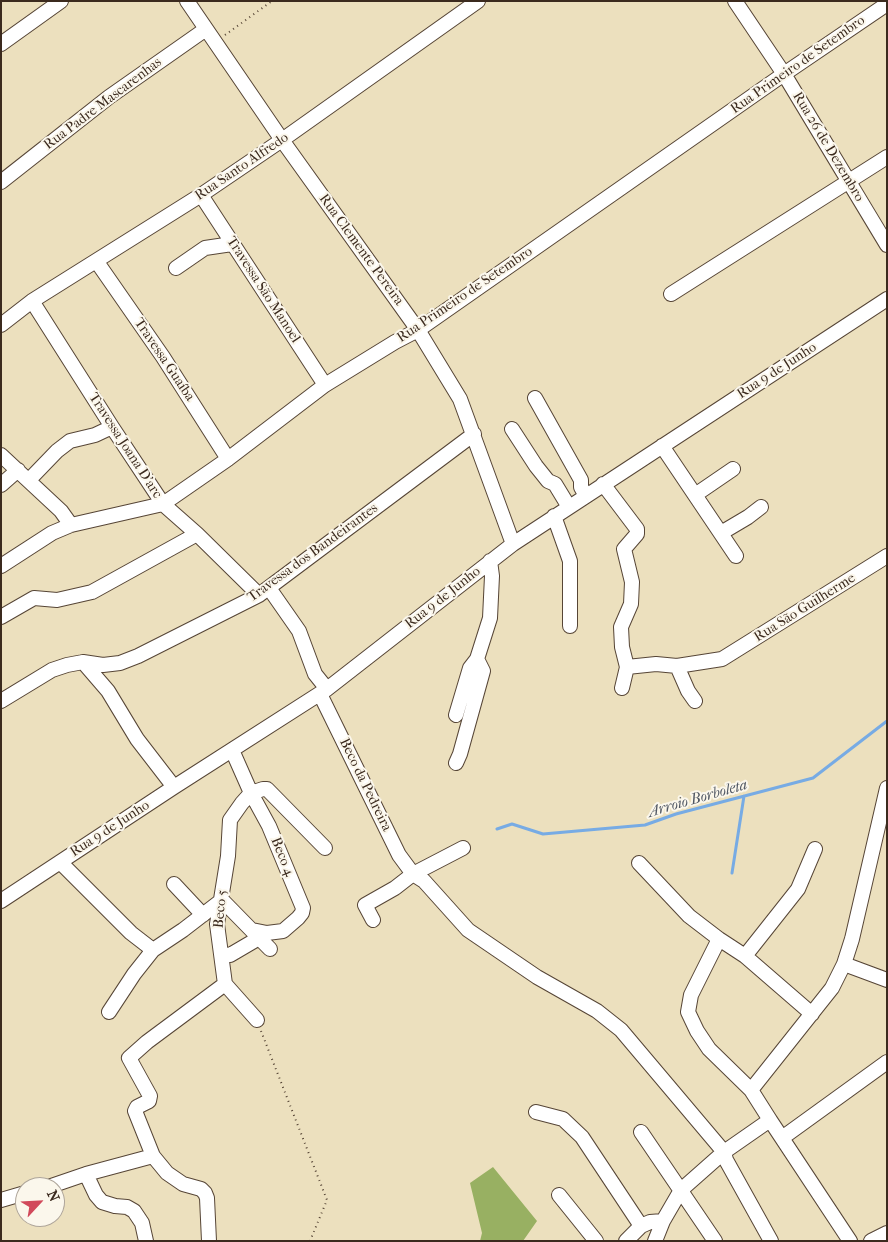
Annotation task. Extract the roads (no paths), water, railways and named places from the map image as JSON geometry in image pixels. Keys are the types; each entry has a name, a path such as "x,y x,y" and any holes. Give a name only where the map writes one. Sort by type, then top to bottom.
{"street":[{"path":"1,44 61,1"},
{"name":"Rua Clemente Pereira","path":"186,1 282,140 418,330 460,399 513,544"},
{"name":"Rua Santo Alfredo","path":"1,325 32,301 97,262 282,140 478,1"},
{"name":"Rua 26 de Dezembro","path":"735,1 784,74 887,245"},
{"name":"Rua Primeiro de Setembro","path":"1,566 52,533 71,525 163,504 228,459 325,385 418,330 887,4"},
{"name":"Rua Padre Mascarenhas","path":"1,182 109,97 206,29"},
{"path":"671,294 887,158"},
{"name":"Travessa São Manoel","path":"200,195 325,385"},
{"path":"176,268 205,248 232,244"},
{"name":"Travessa Guaíba","path":"97,262 163,357 228,459"},
{"name":"Rua 9 de Junho","path":"1,901 323,692 513,544 887,299"},
{"name":"Travessa Joana D'arc","path":"32,301 163,504 264,591"},
{"path":"535,398 581,480 581,487 586,496"},
{"path":"29,480 57,451 70,441 96,435 112,427"},
{"path":"512,428 536,466 548,481 555,484 568,507"},
{"name":"Travessa dos Bandeirantes","path":"1,701 52,670 67,664 83,662 103,665 120,663 138,656 264,591 474,434"},
{"path":"662,446 736,556"},
{"path":"1,455 61,511 71,525"},
{"path":"695,495 733,469"},
{"path":"1,485 18,470"},
{"path":"603,484 637,529 638,534 624,549 632,582 631,604 621,627 622,647 627,667 622,688"},
{"path":"721,533 761,507"},
{"path":"554,516 570,561 570,626"},
{"path":"1,616 34,598 56,600 92,592 197,534"},
{"name":"Rua São Guilherme","path":"677,666 722,659 887,556"},
{"path":"456,715 470,668 477,659 490,618 492,576 490,561"},
{"name":"Beco da Pedreira","path":"264,591 299,632 323,692 399,855 413,874 424,881 468,930 537,977 598,1011 621,1030 724,1152 726,1160 771,1241"},
{"path":"456,763 483,671 477,659"},
{"path":"83,662 108,690 137,739 174,787"},
{"path":"627,667 656,664 677,666 688,691 695,701"},
{"name":"Beco 4","path":"232,750 251,793 269,826 303,908 302,914 283,931 255,934"},
{"path":"752,1090 832,988 844,964 852,939 887,788"},
{"path":"251,793 267,789 325,848"},
{"name":"Beco 5","path":"225,984 217,924 228,856 230,820 251,793"},
{"path":"373,920 365,905 396,888 413,874 463,848"},
{"path":"745,956 798,889 815,849"},
{"path":"60,862 131,933 153,950"},
{"path":"639,863 689,916 745,956 812,1014"},
{"path":"174,884 203,916"},
{"path":"109,1012 134,974 153,950 203,916 222,900 270,949"},
{"path":"221,954 230,955 255,934"},
{"path":"719,939 691,996 688,1012 697,1031 709,1049 752,1090 850,1241"},
{"path":"844,964 887,980"},
{"path":"209,1241 208,1198 205,1193 201,1189 183,1184 167,1173 153,1156 135,1111 137,1107 149,1100 150,1096 129,1058 147,1042 225,984 257,1020"},
{"path":"782,1138 887,1062"},
{"path":"536,1112 563,1119 582,1137 641,1226"},
{"path":"655,1241 663,1221 681,1190 724,1152 770,1120"},
{"path":"641,1132 716,1241"},
{"path":"65,1181 153,1156"},
{"path":"86,1174 96,1195 102,1202 127,1207 134,1211 142,1223 146,1241"},
{"path":"559,1195 596,1241"},
{"path":"1,1200 15,1196"},
{"path":"626,1241 641,1226 650,1222 663,1221"},
{"path":"871,1241 887,1232"}],"waterway":[{"name":"Arroio Borboleta","path":"497,829 512,824 543,834 645,825 676,814 813,778 887,721"},
{"path":"732,873 744,796"}]}
